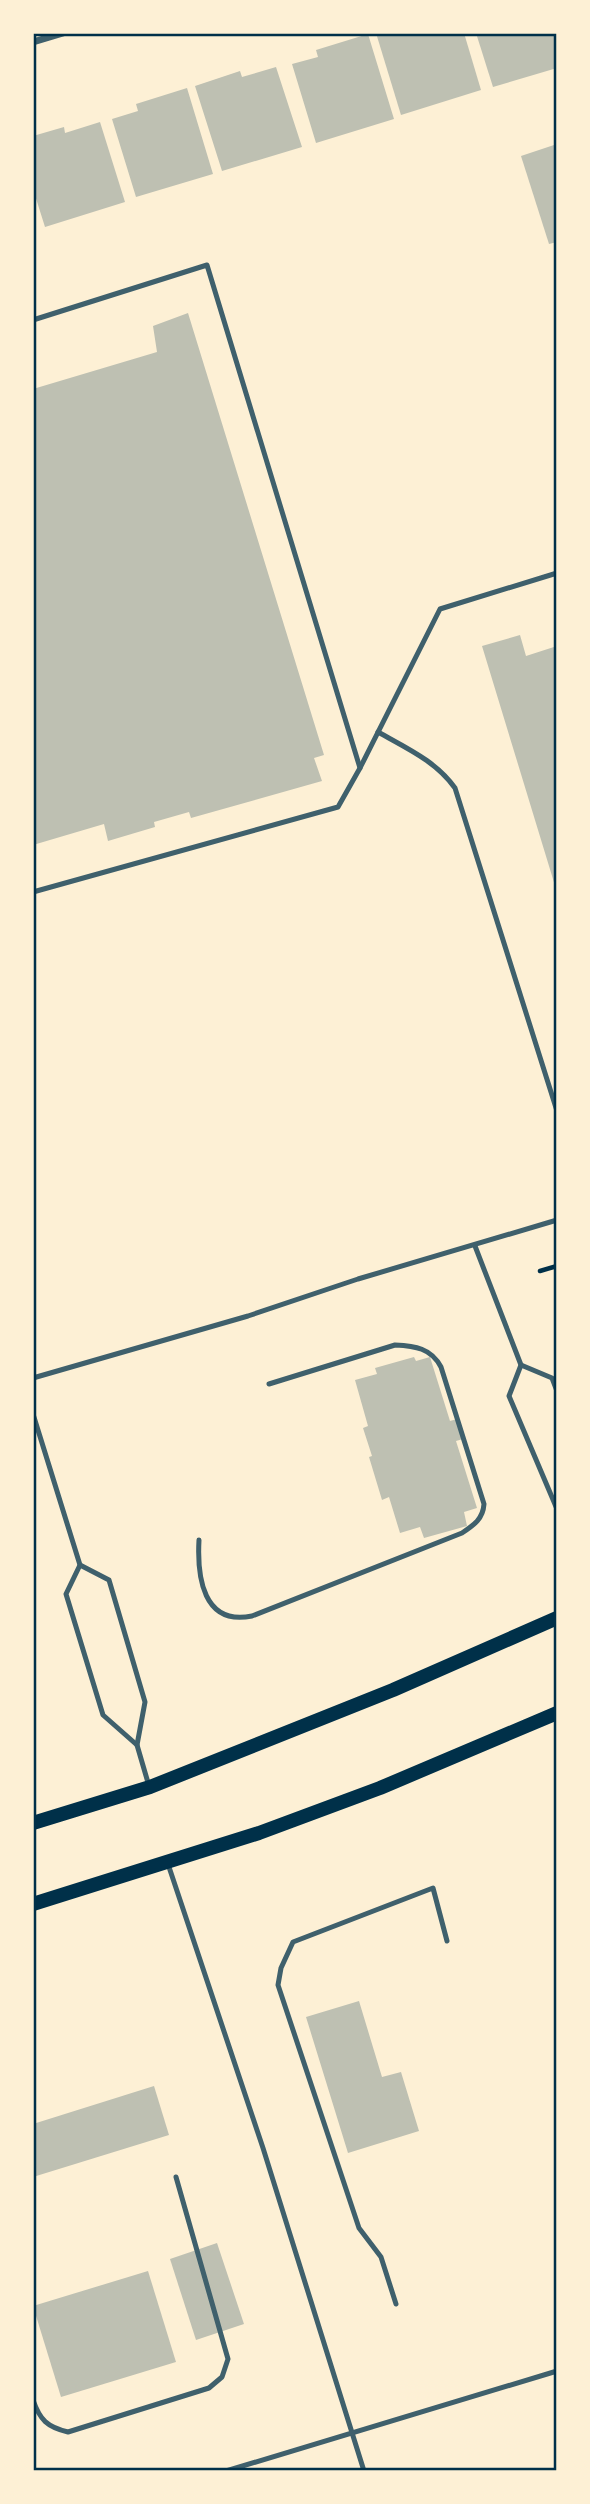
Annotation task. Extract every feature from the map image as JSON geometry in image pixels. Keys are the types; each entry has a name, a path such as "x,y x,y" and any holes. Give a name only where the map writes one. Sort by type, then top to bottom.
{"main road":[{"path":"33,1823 150,1787 393,1690 557,1618"},
{"path":"33,1904 259,1833 380,1788 557,1713"}],"street":[{"path":"33,42 63,33"}],"lane":[{"path":"33,320 207,265 360,768"},
{"path":"33,892 338,807 440,609 557,573"},
{"path":"378,732 433,763 456,788 557,1111"},
{"path":"33,1378 248,1316 358,1279 557,1220"},
{"path":"475,1246 521,1364 509,1396 557,1508"},
{"path":"199,1541 200,1582 207,1598 224,1614 241,1619 462,1533 479,1520 484,1512 480,1491 441,1367 430,1353 411,1346 395,1345 269,1384"},
{"path":"521,1364 552,1378 557,1391"},
{"path":"33,1414 80,1565 66,1594 103,1715 137,1745"},
{"path":"80,1565 109,1580 145,1702 137,1745 150,1787"},
{"path":"33,1668 33,1679"},
{"path":"167,1863 264,2148 363,2471"},
{"path":"396,2304 382,2257 359,2228 278,1985 281,1968 293,1942 433,1888 447,1941"},
{"path":"33,2400 38,2416 50,2428 68,2432 209,2388 222,2377 228,2359 176,2177"},
{"path":"226,2471 557,2371"}],"path":[{"path":"540,1271 557,1266"}],"building":[{"path":"376,33 464,33 481,90 401,115"},
{"path":"476,33 557,33 557,68 493,87"},
{"path":"368,34 394,119 316,143 292,64 318,57 316,50"},
{"path":"276,67 302,147 222,171 195,86 240,71 242,77"},
{"path":"187,88 213,174 136,197 112,119 138,111 136,104"},
{"path":"100,122 125,202 45,227 33,189 33,136 64,127 65,133"},
{"path":"557,144 557,242 549,244 521,156"},
{"path":"188,313 324,755 314,758 322,781 191,818 189,812 154,822 155,827 108,841 104,824 33,845 33,389 157,352 153,326"},
{"path":"520,635 526,656 557,646 556,889 482,646"},
{"path":"414,1357 416,1361 430,1357 450,1421 457,1419 463,1439 456,1441 477,1508 464,1512 467,1526 424,1538 420,1527 400,1533 389,1497 382,1500 369,1457 372,1456 363,1428 368,1426 355,1380 377,1374 375,1368"},
{"path":"359,2001 382,2077 401,2072 419,2131 348,2153 306,2017"},
{"path":"154,2086 169,2135 33,2177 33,2124"},
{"path":"217,2243 244,2324 196,2340 170,2259"},
{"path":"148,2271 176,2362 61,2397 33,2306"}]}
